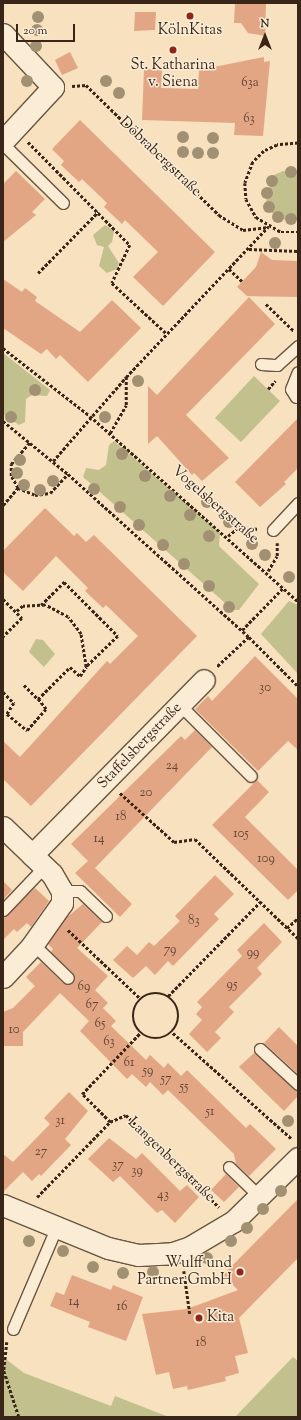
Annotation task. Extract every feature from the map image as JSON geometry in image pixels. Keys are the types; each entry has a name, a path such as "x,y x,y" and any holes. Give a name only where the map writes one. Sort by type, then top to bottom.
{"street":[{"path":"3,34 53,87 3,141"},
{"name":"Staffelsbergstraße","path":"38,861 107,780 204,680"},
{"path":"3,826 38,861 62,891 62,903 54,918 34,944 3,977"},
{"path":"3,1205 108,1248 150,1255 190,1247 234,1221 298,1158"}],"lane":[{"path":"3,141 63,203"},
{"path":"261,364 277,365 298,346"},
{"path":"296,397 291,389 298,372"},
{"name":"Vogelsbergstraße","path":"273,530 298,503"},
{"path":"180,705 252,776"},
{"path":"3,910 38,861"},
{"path":"62,891 80,892 106,916"},
{"path":"34,944 68,978"},
{"path":"260,1049 298,1084"},
{"path":"229,1167 260,1197"},
{"path":"13,1329 56,1228"}],"path":[{"name":"Döbrabergstraße","path":"53,87 86,85 219,215 243,230 268,227 298,232"},
{"path":"30,143 130,244 112,283 166,334"},
{"path":"53,461 90,416 268,227 256,217 246,199 248,176 252,162 264,151 277,145 298,143"},
{"path":"38,273 98,212"},
{"path":"248,248 298,251"},
{"path":"229,269 242,282"},
{"path":"266,304 298,335"},
{"path":"3,348 90,416"},
{"path":"110,433 126,405 126,377"},
{"name":"Vogelsbergstraße","path":"90,416 268,571 298,601"},
{"path":"3,421 68,474 242,630 298,686"},
{"path":"30,442 11,464 11,476 18,488 35,495 50,493 68,474"},
{"path":"3,505 18,488"},
{"path":"228,536 244,526 273,530 278,556 268,571"},
{"path":"38,699 70,667 80,676 86,667 118,636 64,582 41,605"},
{"path":"242,630 284,587"},
{"path":"3,600 22,618 3,637"},
{"path":"16,612 23,606 41,605 56,609 74,622 83,640 86,667"},
{"path":"204,680 249,637"},
{"path":"3,692 14,703 7,714 24,730 46,709 24,686"},
{"path":"107,780 174,842 195,839 298,938"},
{"path":"168,996 260,902"},
{"path":"54,918 140,999"},
{"path":"287,928 298,918"},
{"path":"157,993 168,996 180,1015 173,1033 158,1040 140,1033 133,1013 140,999 157,993"},
{"path":"110,1122 82,1094 140,1033"},
{"path":"173,1033 298,1145"},
{"name":"Langenbergstraße","path":"23,1214 110,1122 126,1115 234,1221"},
{"path":"184,1270 190,1314"},
{"path":"13,1329 3,1349 4,1371 19,1417"}],"shaded area":[{"path":"283,171 298,173 297,219 285,220 272,213 266,201 272,176"},
{"path":"105,225 114,231 112,242 108,246 119,263 117,269 107,273 99,266 104,247 97,245 93,235"},
{"path":"3,353 50,390 47,396 32,395 26,399 25,422 19,425 3,414"},
{"path":"254,376 280,401 241,442 215,418"},
{"path":"114,441 220,532 219,546 259,584 239,610 233,610 83,477 86,468 99,470 106,465 109,445"},
{"path":"289,601 298,605 298,674 261,634"},
{"path":"36,639 43,640 55,654 44,667 29,652"},
{"path":"3,1357 24,1373 111,1406 115,1396 169,1417 3,1417"},
{"path":"293,1357 298,1361 298,1417 235,1417"}],"building":[{"path":"235,3 266,3 265,36 248,33 241,23 234,23"},
{"path":"135,12 156,12 155,30 134,31"},
{"path":"70,52 78,68 62,75 55,60"},
{"path":"264,57 264,62 270,61 263,136 234,135 235,123 142,120 144,69 162,70 161,88 198,89 199,70"},
{"path":"80,120 215,252 163,306 133,277 158,252 125,220 122,224 104,207 107,203 82,179 79,182 61,165 64,161 52,149"},
{"path":"16,171 45,199 32,212 36,215 3,242 3,184"},
{"path":"261,252 272,260 298,261 298,297 247,296 237,287 256,267"},
{"path":"3,279 22,292 25,288 37,297 35,301 80,332 112,300 141,328 88,382 60,355 56,359 47,349 41,354 3,328"},
{"path":"249,297 275,324 186,415 229,458 202,481 194,473 192,475 157,436 148,444 148,386 157,395"},
{"path":"298,418 298,468 284,482 286,484 260,507 235,482"},
{"path":"45,508 74,536 77,533 86,542 94,535 197,636 31,806 3,779 3,741 20,757 107,661 110,664 138,636 106,605 103,608 85,591 88,588 56,556 23,591 3,572 3,551"},
{"path":"255,656 298,699 298,750 288,741 258,771 195,709 208,696 212,701"},
{"path":"195,730 212,747 95,868 132,904 120,917 75,873 88,861 71,844 181,736 185,740"},
{"path":"257,780 269,792 245,817 298,870 298,890 288,900 212,825"},
{"path":"215,875 234,894 214,914 219,919 173,966 168,961 155,975 146,966 133,978 113,960 127,946 137,955 149,942 154,946 180,921 175,916"},
{"path":"3,881 12,890 3,900"},
{"path":"35,888 49,901 31,927 27,923 17,932 14,929 3,940 3,917"},
{"path":"83,904 102,922 77,948 108,976 95,990 108,1003 103,1008 116,1021 111,1026 146,1060 150,1055 164,1068 168,1063 181,1076 187,1070 246,1128 250,1124 276,1149 249,1176 236,1164 234,1154 168,1090 163,1095 150,1082 146,1087 132,1074 127,1079 80,1031 89,1021 60,993 23,1032 23,1046 3,1046 3,1012 13,1008 35,986 26,977 41,962 63,983 73,983 73,973 51,952 53,949 48,944 66,918"},
{"path":"264,923 282,942 257,968 262,974 229,1007 234,1012 215,1032 221,1038 207,1052 189,1034 202,1020 196,1014 202,1007 197,1002 242,956 237,950"},
{"path":"279,1027 298,1046 298,1074 264,1043"},
{"path":"254,1053 298,1091 298,1096 284,1111 239,1067"},
{"path":"69,1092 88,1111 65,1139 71,1145 41,1176 39,1174 32,1181 23,1172 3,1192 3,1154 13,1162 50,1124 44,1118"},
{"path":"109,1138 136,1159 142,1153 180,1191 187,1185 199,1197 175,1223 162,1210 157,1213 120,1176 113,1182 88,1159"},
{"path":"226,1174 239,1187 224,1202 211,1190"},
{"path":"298,1199 298,1258 239,1318 248,1353 235,1356 239,1373 225,1377 226,1381 188,1390 187,1386 173,1389 169,1372 156,1375 142,1314 187,1309 238,1290 223,1275"},
{"path":"72,1275 111,1290 113,1285 143,1297 126,1341 88,1327 90,1322 50,1306 56,1292 64,1295"}],"place":[{"name":"KölnKitas","path":"190,16"},
{"name":"St. Katharina v. Siena","path":"173,50"},
{"name":"Wulff und Partner GmbH","path":"240,1272"},
{"name":"Kita","path":"199,1318"}]}
